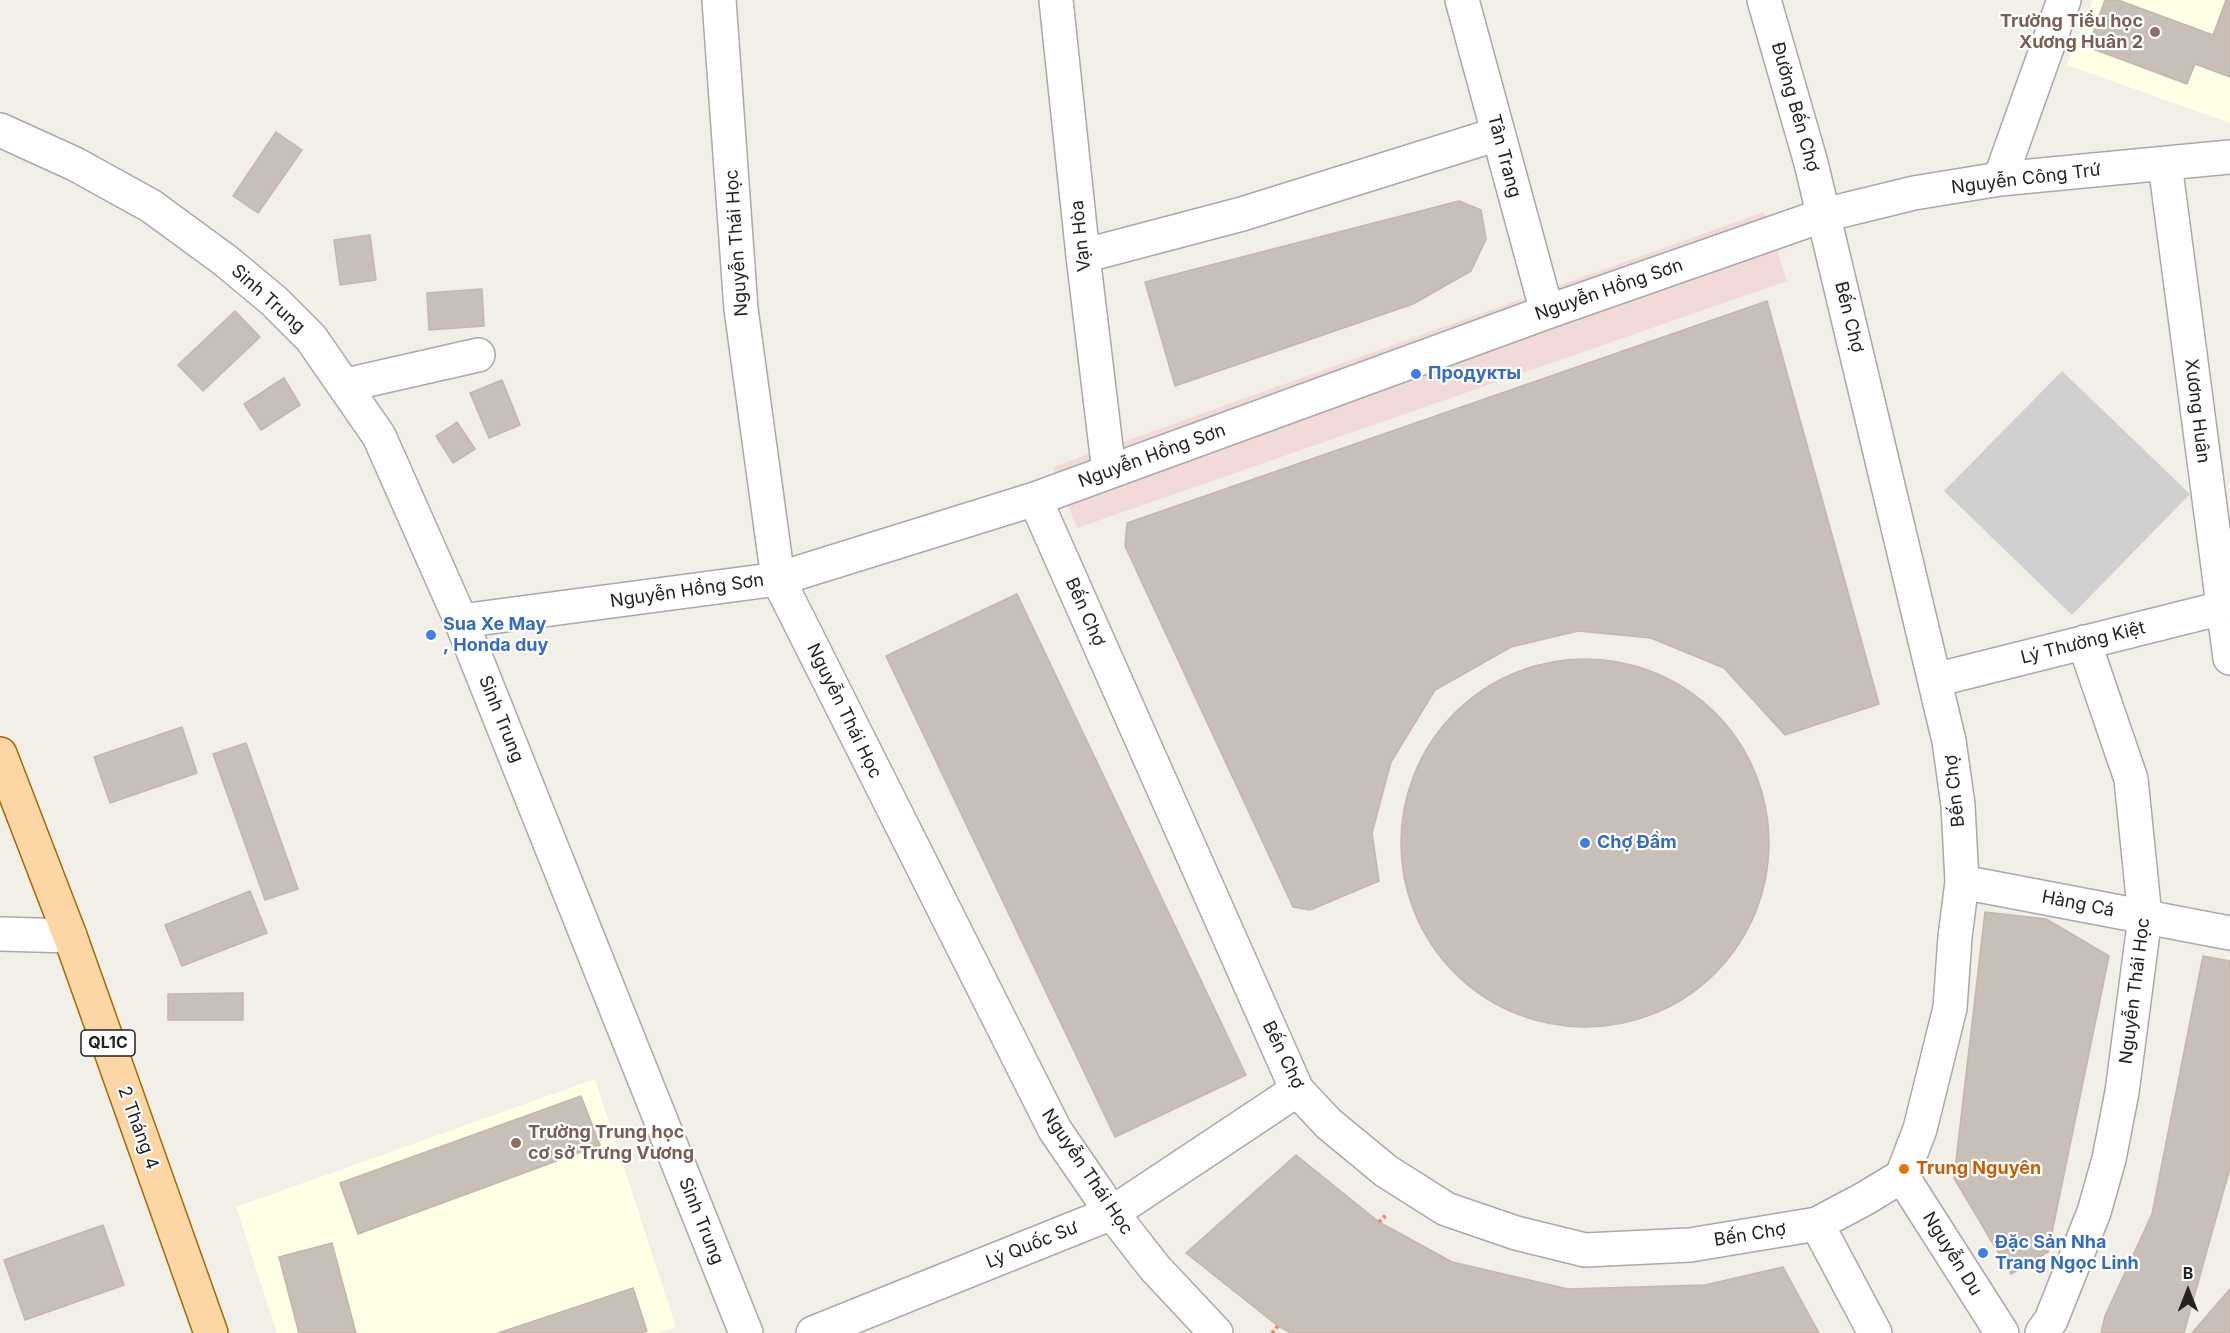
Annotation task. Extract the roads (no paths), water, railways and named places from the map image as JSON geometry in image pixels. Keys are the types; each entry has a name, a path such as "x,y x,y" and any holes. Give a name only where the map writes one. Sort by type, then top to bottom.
{"main road":[{"name":"2 Tháng 4","path":"0,754 70,936 212,1333"}],"street":[{"name":"Nguyễn Thái Học","path":"719,0 741,309 778,579 1055,1130 1112,1213 1155,1268 1216,1333"},
{"name":"Vạn Hòa","path":"1056,0 1109,472"},
{"name":"Tân Trang","path":"1462,0 1547,312"},
{"name":"Đường Bến Chợ","path":"1764,0 1824,215"},
{"path":"2000,179 2064,0"},
{"name":"Sinh Trung","path":"0,130 75,164 152,206 226,261 274,301 311,338 346,385 379,436 461,621 746,1333"},
{"path":"1083,256 1253,211 1498,134"},
{"name":"Nguyễn Công Trứ","path":"1824,215 1914,193 2000,179 2230,157"},
{"name":"Xương Huân","path":"2165,164 2227,607 2230,658"},
{"name":"Nguyễn Hồng Sơn","path":"461,621 778,579 1035,499 1547,312 1824,215"},
{"name":"Bến Chợ","path":"1035,499 1297,1090 1329,1124 1386,1171 1446,1209 1516,1233 1585,1250 1690,1245 1817,1224 1902,1176 1920,1129 1950,1008 1962,882 1958,805 1949,741 1824,215"},
{"path":"346,385 478,355"},
{"name":"Lý Thường Kiệt","path":"1935,680 2227,607"},
{"name":"Nguyễn Thái Học","path":"2042,1333 2051,1320 2094,1212 2109,1159 2122,1092 2145,917 2131,779 2084,642"},
{"name":"Hàng Cá","path":"1962,882 2230,933"},
{"path":"0,934 70,936"},
{"name":"Lý Quốc Sư","path":"813,1333 1112,1213 1297,1090"},
{"name":"Nguyễn Du","path":"1902,1176 2002,1333"},
{"path":"1817,1224 1875,1333"}],"place":[{"name":"Trường Tiểu học Xương Huân 2","path":"2155,32"},
{"name":"Продукты","path":"1416,374"},
{"name":"Sua Xe May , Honda duy","path":"431,635"},
{"name":"Chợ Đầm","path":"1585,843"},
{"name":"Trường Trung học cơ sở Trưng Vương","path":"516,1143"},
{"name":"Trung Nguyên","path":"1904,1169"},
{"name":"Đặc Sản Nha Trang Ngọc Linh","path":"1983,1253"}]}
